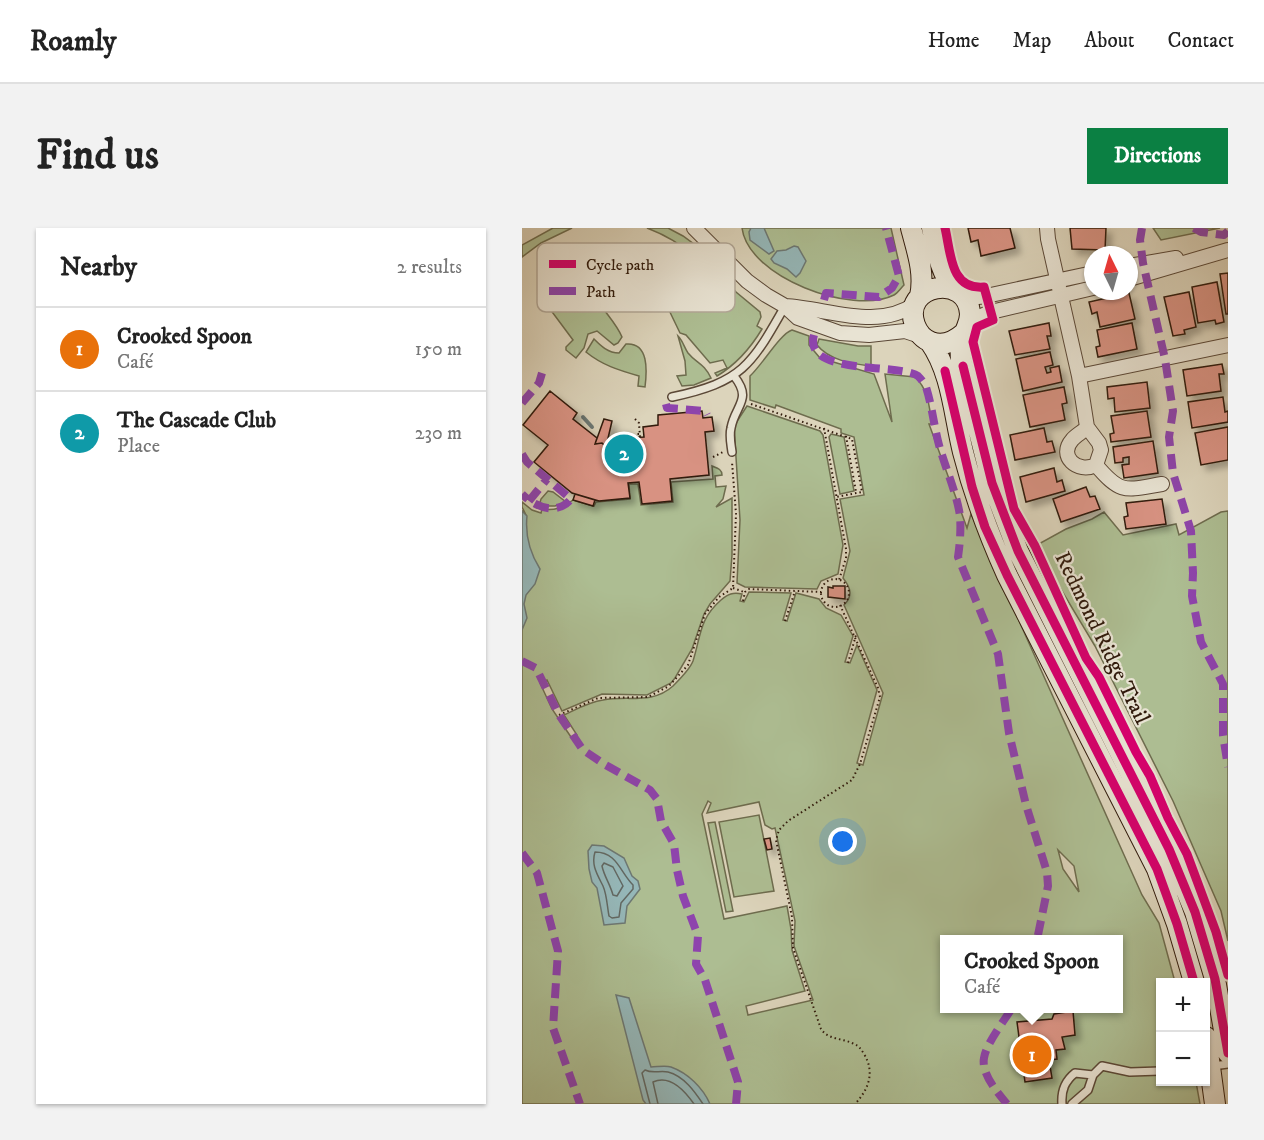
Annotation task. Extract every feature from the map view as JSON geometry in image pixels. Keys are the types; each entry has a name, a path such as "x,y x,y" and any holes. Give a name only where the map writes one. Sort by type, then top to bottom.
{"street":[{"path":"694,228 709,243"},
{"path":"911,228 921,268 922,284 914,322 943,363 965,460 985,527 1007,575 1157,869 1178,924 1193,978"},
{"path":"932,228 946,279 968,304 970,314 960,350 961,360 992,483 1018,551 1173,859 1195,912 1215,979 1228,1053"},
{"path":"1047,228 1079,376 1087,427 1099,443 1101,450 1096,465 1080,468 1069,458 1068,449 1072,440 1087,427"},
{"path":"1138,264 1228,249"},
{"path":"1138,276 1228,249"},
{"path":"735,269 765,296 785,306 798,318 840,333 869,335 905,331 939,344 957,339 981,316 991,312 1084,291"},
{"path":"785,306 806,307 848,315 885,317 904,312 927,291 936,288 945,287 970,298 1084,275"},
{"path":"1079,376 1227,347"},
{"path":"1096,465 1113,484 1129,489 1162,484"},
{"path":"1210,1050 1215,1066 1215,1104"}],"lane":[{"path":"672,397 705,390 734,376 762,347 785,306"},
{"path":"732,452 731,427 742,401 742,387 734,376"},
{"path":"1072,1104 1088,1090 1093,1075 1102,1066 1130,1072 1156,1071"},
{"path":"1062,1104 1066,1080 1075,1073 1093,1075"}],"path":[{"path":"742,401 850,437 853,442 862,492 837,497"},
{"path":"636,419 639,423 639,436"},
{"path":"824,428 846,549 846,558 839,580"},
{"path":"732,452 736,514 733,588"},
{"path":"839,580 847,586 847,599 840,605 827,604 821,592 827,582 839,580"},
{"path":"733,588 745,592 753,588 821,592"},
{"path":"559,715 598,698 648,697 669,686 688,665 705,614 719,597 733,588"},
{"path":"785,621 795,591"},
{"path":"743,601 745,592"},
{"path":"840,605 856,635 880,693 860,764 852,780 788,821 779,830 776,840 792,917 793,948 821,1029 826,1035 857,1046 868,1061 869,1083 855,1104"},
{"path":"848,663 856,635"}],"green space":[{"path":"553,228 572,228 537,243 537,246 522,257 522,245"},
{"path":"647,228 668,228 693,243 676,243"},
{"path":"742,228 891,228 904,285 894,295 876,300 853,300 829,296 804,288 762,262 749,246"},
{"path":"1153,228 1220,228 1161,240"},
{"path":"735,291 760,312 761,317 757,326 762,329 737,361 717,376 715,373 727,368 723,360 710,363 686,335 680,333 670,312 735,312"},
{"path":"552,312 606,312 622,337 614,345 597,331 588,334 584,348 576,358 566,350 573,340"},
{"path":"792,330 809,336 809,345 820,358 874,374 892,422 885,374 915,377 923,387 930,411 932,424 929,424 967,528 971,514 1142,895 1159,923 1174,978 1156,978 1156,1086 1197,1086 1200,1104 522,1104 522,511 525,513 522,502 532,510 541,513 542,509 558,508 573,500 594,506 596,502 630,499 629,484 638,484 641,505 673,502 671,482 713,479 712,466 722,473 722,475 715,476 716,487 726,486 723,499 716,507 732,498 730,581 704,614 692,649 671,683 647,695 602,694 562,711 547,680 540,683 552,709 571,737 577,735 564,715 598,701 648,697 665,692 673,686 692,664 708,614 726,596 733,593 742,594 740,601 744,602 749,592 791,593 783,620 787,621 796,593 819,599 826,608 841,615 853,636 845,662 850,663 857,645 877,690 857,763 863,765 883,693 844,605 850,595 848,585 843,578 850,551 840,499 864,495 854,437 841,433 841,429 776,405 775,408 750,400 750,376 777,343","holes":["708,801 711,803 707,813 759,802 765,825 772,829 775,828 795,921 794,946 813,1000 748,1015 746,1006 805,991 792,950 787,906 724,919 702,814","1058,850 1074,866 1079,892 1063,869"]},
{"path":"678,336 688,353 706,369 711,378 694,385 682,386 677,376 686,375 685,361"},
{"path":"594,339 605,349 615,353 619,353 626,344 639,348 645,359 645,387 638,386 639,376 611,367 586,352"},
{"path":"819,339 871,346 871,366 834,358 817,345"},
{"path":"747,406 820,431 823,435 843,545 838,574 821,581 817,589 745,587 737,583 740,520 734,426"},
{"path":"831,434 844,437 854,491 840,494 829,437"},
{"path":"548,491 566,502 555,506 539,506 541,499"},
{"path":"1228,511 1228,941 1221,911 1173,801 1095,646 1035,546 1104,512 1123,535 1176,524 1179,535 1221,512"},
{"path":"759,815 774,891 734,897 719,822"},
{"path":"715,822 733,911 726,912 708,823"}],"water":[{"path":"751,228 764,228 774,251 769,254 750,240"},
{"path":"798,247 806,261 796,277 771,259 777,251"},
{"path":"522,511 527,516 529,544 540,569 535,584 526,595 524,604 527,618 522,630"},
{"path":"592,845 604,846 624,858 632,876 638,881 640,889 627,906 625,923 604,925 597,888 592,882 589,869 588,851"},
{"path":"616,995 629,998 651,1067 669,1066 683,1073 699,1087 710,1104 646,1104 643,1100"}],"building":[{"path":"968,228 1010,228 1015,248 981,256 978,240 971,242"},
{"path":"1070,228 1106,228 1105,246 1084,246 1084,249 1072,249"},
{"path":"1228,273 1228,314 1226,314 1220,274"},
{"path":"1217,282 1224,322 1216,324 1215,320 1198,323 1192,287"},
{"path":"1189,292 1196,327 1184,330 1185,334 1173,336 1164,297"},
{"path":"1131,300 1135,319 1100,327 1097,312 1092,314 1089,302"},
{"path":"1049,323 1051,336 1047,336 1050,349 1015,355 1009,331"},
{"path":"1132,323 1137,349 1098,357 1096,347 1100,346 1097,330"},
{"path":"1050,352 1053,365 1045,367 1047,373 1051,372 1050,368 1059,366 1062,382 1023,391 1016,359"},
{"path":"1222,364 1224,374 1219,374 1221,391 1187,396 1183,370"},
{"path":"1147,382 1150,408 1115,412 1114,398 1108,399 1107,387"},
{"path":"1064,387 1067,403 1062,404 1065,420 1030,427 1023,395"},
{"path":"550,391 577,413 573,419 597,438 595,444 602,443 606,447 607,444 621,443 620,438 644,437 643,427 658,425 658,415 702,411 703,418 712,417 714,431 705,432 709,475 670,479 672,501 642,504 639,482 628,483 630,498 599,501 572,493 534,462 548,445 523,425"},
{"path":"1223,397 1225,412 1228,411 1228,422 1192,428 1188,402"},
{"path":"1147,411 1151,437 1111,442 1110,434 1114,433 1111,416"},
{"path":"604,419 612,421 606,447 602,443 595,444"},
{"path":"1228,427 1228,460 1201,465 1195,433"},
{"path":"1044,428 1047,442 1052,441 1055,452 1015,460 1010,435"},
{"path":"1153,441 1158,473 1124,478 1122,465 1129,464 1129,457 1123,458 1123,462 1115,463 1113,447"},
{"path":"1054,468 1057,482 1062,480 1065,491 1026,502 1020,477"},
{"path":"1086,487 1090,497 1095,496 1100,509 1061,522 1053,499"},
{"path":"575,494 595,500 593,506 573,500"},
{"path":"1162,499 1166,524 1126,529 1124,517 1128,516 1126,503"},
{"path":"833,586 845,586 845,599 828,597 828,587 833,588"},
{"path":"770,838 772,849 767,850 764,839"},
{"path":"1073,1013 1075,1035 1062,1037 1065,1049 1056,1050 1057,1059 1049,1060 1052,1078 1025,1082 1017,1022 1052,1019 1054,1014"}],"waterway":[{"path":"583,417 592,427"}],"marked path":[{"path":"824,300 826,293 879,297 892,288 899,276 886,228"},
{"path":"1142,228 1140,240 1143,263 1165,359 1173,411 1169,437 1173,473 1191,531 1192,596 1201,642 1223,684 1223,735 1228,767"},
{"path":"1194,228 1201,232 1224,235 1228,231"},
{"path":"814,335 814,348 823,357 837,363 908,372 918,376 926,387 939,445 960,516 958,557 998,654 1009,733 1026,805 1047,872 1048,886 1038,935"},
{"path":"522,403 539,383 542,373"},
{"path":"666,404 667,408 705,411 707,415"},
{"path":"522,454 527,462 571,499 559,507 546,508 533,503 522,494"},
{"path":"529,501 547,479"},
{"path":"522,661 536,668 559,715 583,750 650,790 657,799 661,821 674,844 683,896 698,936 696,964 705,980 738,1082 736,1104"},
{"path":"522,853 537,873 558,951 553,1028 580,1104"},
{"path":"1007,1104 988,1077 984,1058 992,1039 1009,1013"}],"cycle path":[{"name":"Redmond Ridge Trail","path":"945,228 951,258 958,276 964,283 984,287 993,320 977,327 973,342 1014,509 1035,546 1086,658 1099,677 1187,854 1216,932 1228,975"},
{"path":"963,366 992,483 1018,551 1169,849 1195,912 1215,979 1228,1053"},
{"path":"945,371 972,487 985,527 1007,575 1157,869 1177,924 1193,978"}],"place":[{"name":"The Cascade Club","path":"624,454"},
{"name":"Crooked Spoon","path":"1032,1055"}]}
